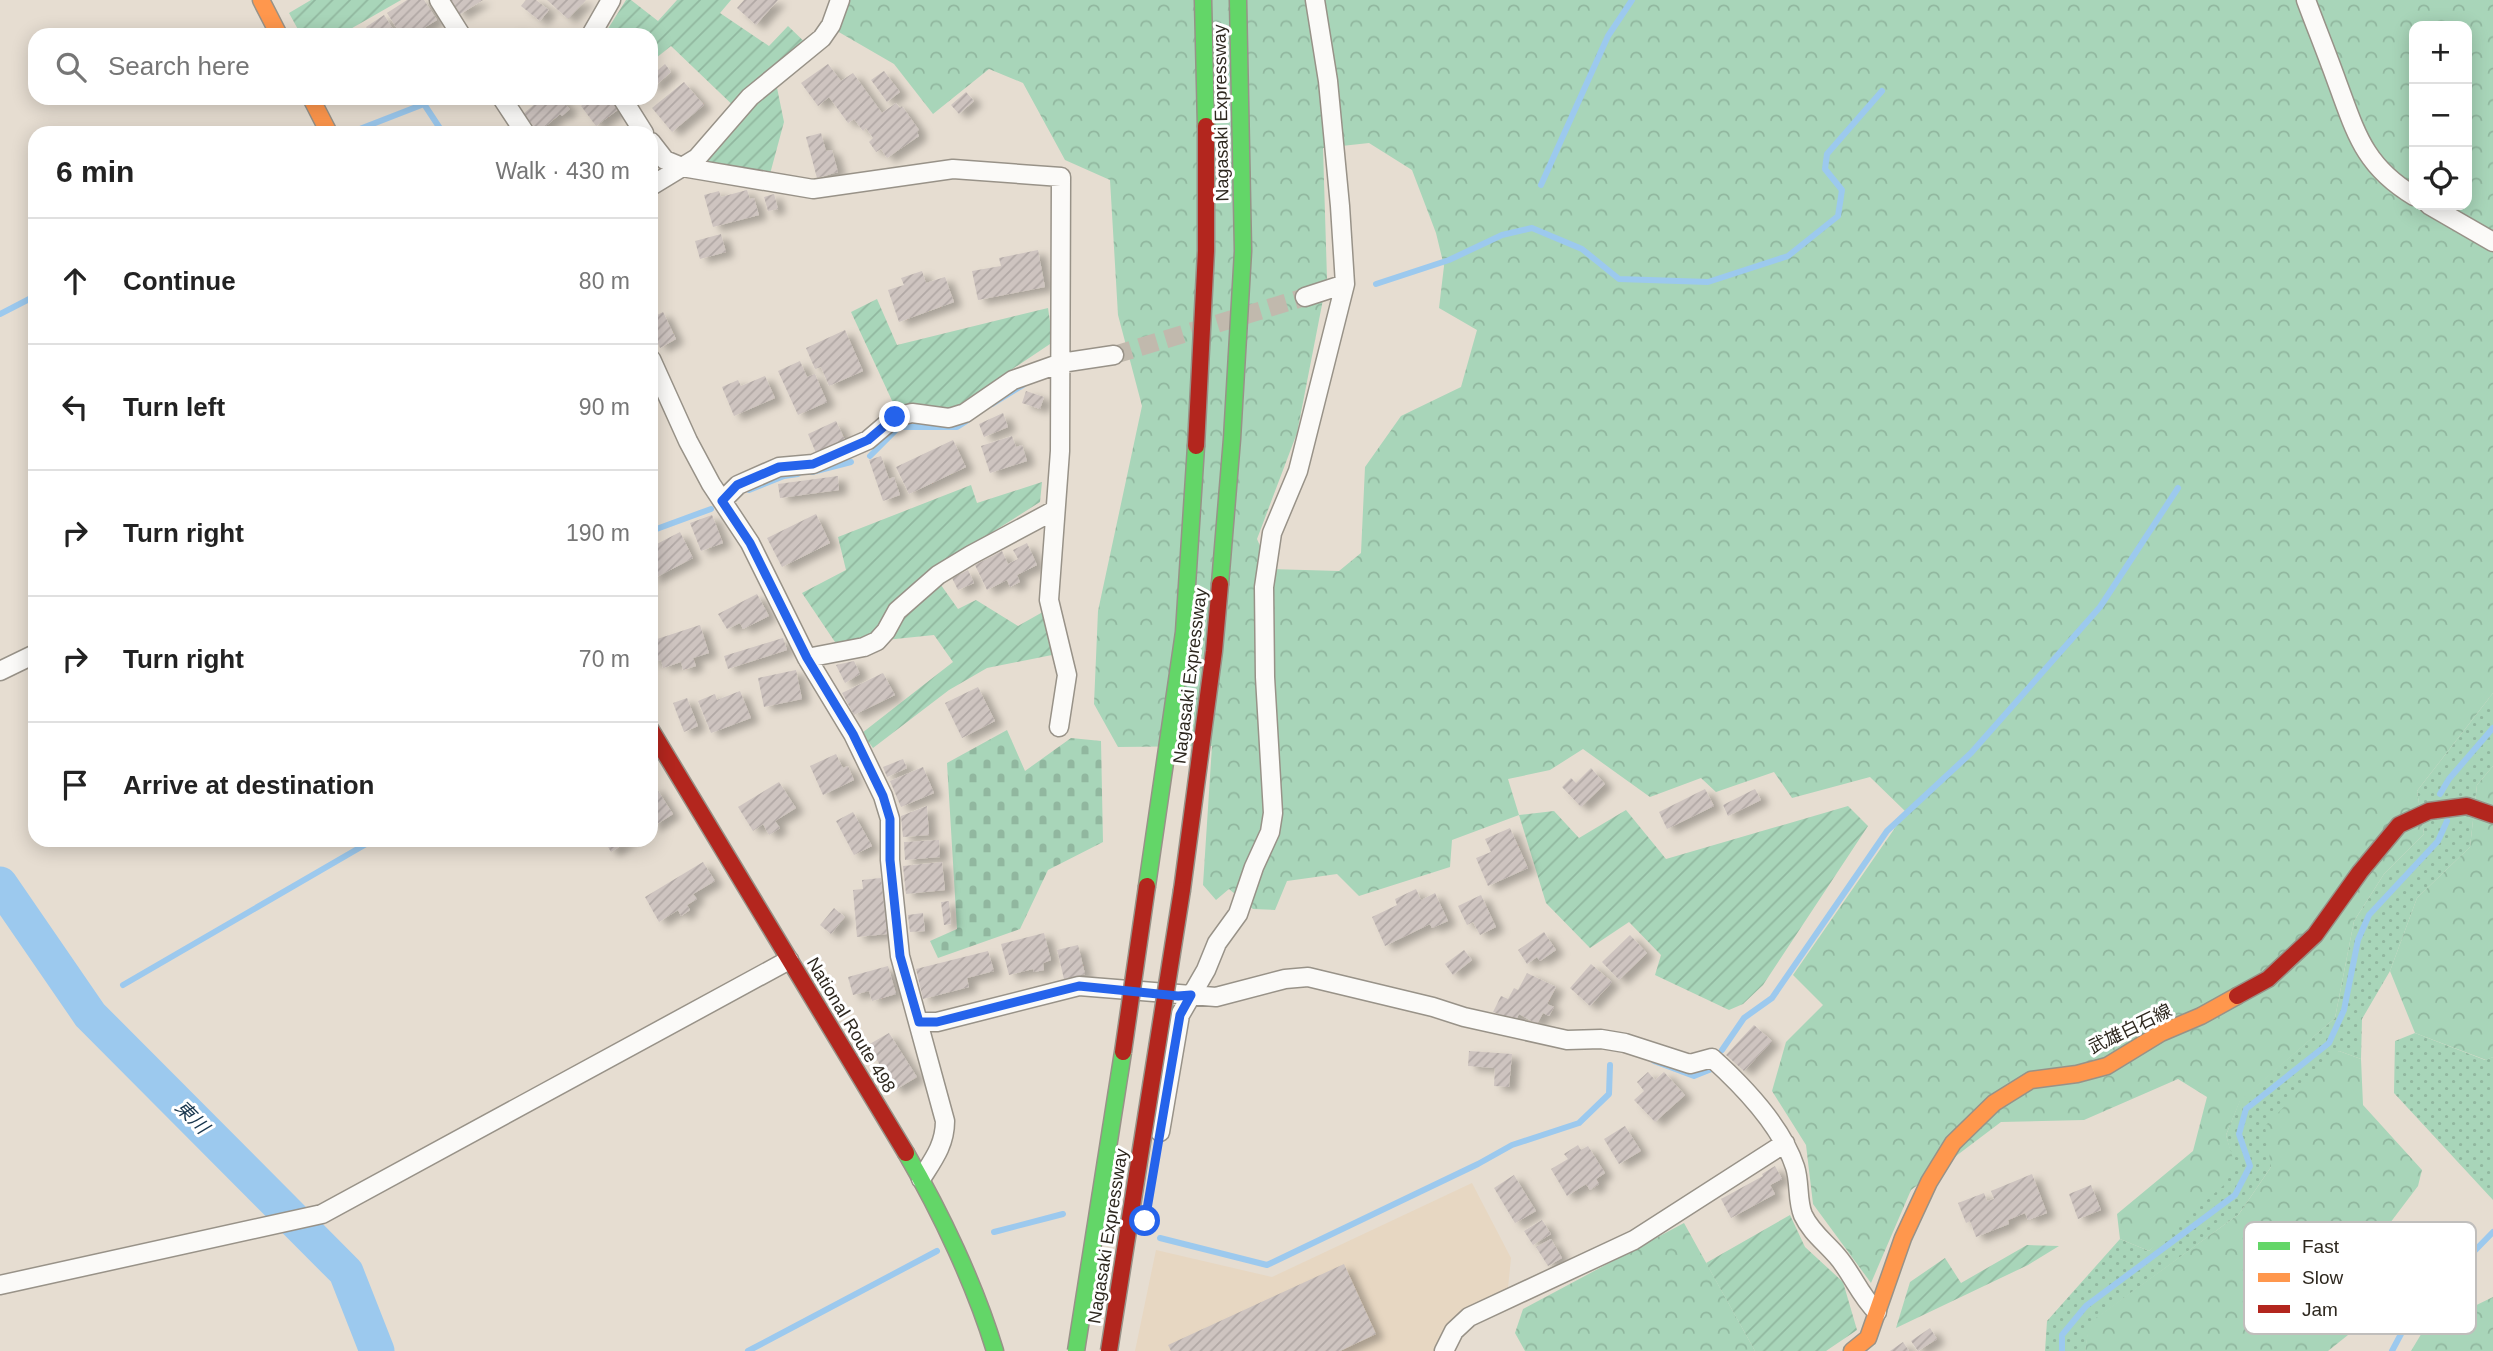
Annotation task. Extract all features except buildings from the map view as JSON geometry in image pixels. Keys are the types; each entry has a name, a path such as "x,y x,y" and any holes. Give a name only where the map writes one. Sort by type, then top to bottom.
{"main road":[{"path":"261,0 275,28"},
{"name":"Nagasaki Expressway","path":"1076,1351 1105,1178 1184,632 1206,251 1206,63 1203,0"},
{"name":"Nagasaki Expressway","path":"1109,1351 1182,890 1214,651 1243,251 1238,0"},
{"path":"315,105 325,126"},
{"name":"National Route 498","path":"658,742 920,1179 982,1309 995,1351"},
{"name":"武雄白石線","path":"1852,1351 1868,1338 1903,1238 1928,1182 1953,1143 1994,1103 2031,1080 2077,1074 2107,1066 2161,1033 2201,1016 2268,979 2315,935 2360,872 2399,825 2428,811 2467,806 2493,815"}],"street":[{"path":"439,0 457,28"},
{"path":"595,28 611,0"},
{"path":"658,182 697,158 750,97 822,38 831,25 841,0"},
{"path":"1123,1351 1180,1015 1206,970 1217,943 1238,914 1254,867 1270,832 1273,813 1265,677 1264,587 1272,533 1298,471 1345,284 1328,81 1315,0"},
{"path":"2306,0 2354,132 2380,170 2409,193"},
{"path":"507,105 520,126"},
{"path":"626,105 639,126"},
{"path":"658,151 665,160 682,167 814,189 953,169 1061,177 1060,451 1049,600 1067,675 1059,727"},
{"path":"2438,210 2493,242"},
{"path":"1304,297 1345,284"},
{"path":"722,501 737,485 779,467 813,464 868,440 895,417 912,413 949,418 965,413 1013,380 1060,363 1114,355"},
{"path":"658,375 688,441 722,501 750,543 807,658 853,734 883,796 890,819 890,860 900,956 945,1121 945,1136 941,1148 920,1179"},
{"path":"807,658 864,647 877,641 897,611 938,575 1055,510"},
{"path":"0,671 28,657"},
{"path":"0,1285 322,1214 789,960"},
{"path":"919,1022 937,1022 1079,986 1216,997 1284,979 1308,977 1567,1040 1601,1039 1625,1043 1690,1063 1712,1058 1739,1082 1785,1143 1796,1169 1802,1213 1812,1231 1838,1257 1867,1303 1877,1312"},
{"path":"1444,1351 1454,1331 1469,1317 1634,1240 1785,1143"}],"shaded area":[{"path":"1472,1183 1511,1258 1508,1288 1450,1322 1437,1351 1135,1351 1156,1250 1272,1277"}],"green space":[{"path":"311,0 401,0 352,28 297,28 289,13"},
{"path":"626,0 631,0 658,21 677,0 731,0 720,13 769,46 788,26 814,51 776,83 784,122 770,174 705,161 741,113 671,46 658,56 658,28 608,28"},
{"path":"850,0 2493,0 2493,693 2417,791 2424,834 2384,874 2354,921 2335,1018 2240,1101 2226,1135 2234,1162 2225,1184 2149,1251 2120,1239 2117,1214 2193,1151 2207,1097 2178,1079 2084,1120 2001,1122 1911,1190 1871,1283 1813,1204 1806,1145 1772,1091 1786,1042 1823,1005 1793,975 1906,812 1870,777 1792,798 1774,772 1716,792 1701,778 1650,797 1583,749 1550,770 1508,779 1519,815 1452,840 1450,867 1359,896 1337,874 1287,881 1275,910 1253,909 1229,889 1216,900 1203,885 1212,746 1118,747 1094,704 1098,611 1142,406 1118,315 1110,180 1065,160 1023,83 989,69 933,114 894,64 837,31","holes":["1369,143 1412,170 1436,233 1444,266 1439,308 1477,330 1461,387 1401,416 1365,467 1361,553 1339,571 1270,569 1257,539 1297,433 1327,279 1323,148"]},
{"path":"877,299 897,345 1048,308 1053,342 951,410 894,405 851,312"},
{"path":"1042,482 1040,502 931,571 958,609 976,600 1018,626 1048,609 1052,655 987,668 949,690 873,748 862,733 953,662 934,635 837,645 802,593 846,570 838,537 971,485 977,503"},
{"path":"2493,693 2493,766 2477,785 2470,847 2417,898 2390,971 2362,1019 2361,1059 2339,1051 2271,1167 2239,1214 2090,1323 2085,1351 2045,1351 2047,1321 2120,1239 2149,1251 2233,1162 2226,1135 2240,1100 2335,1018 2354,921 2384,874 2424,834 2417,791"},
{"path":"1007,730 1025,771 1071,738 1101,741 1103,842 1048,870 1020,929 938,958 930,941 957,929 947,763"},
{"path":"2493,766 2493,1057 2486,1060 2415,1033 2390,971 2417,898 2470,847 2477,785"},
{"path":"1848,806 1868,826 1763,985 1743,1004 1729,1010 1655,975 1661,955 1629,922 1590,948 1546,903 1519,815 1554,811 1579,838 1626,810 1666,859"},
{"path":"2415,1033 2485,1060 2493,1057 2493,1200 2394,1093 2395,1041"},
{"path":"2339,1051 2361,1059 2363,1105 2422,1170 2418,1186 2391,1222 2244,1222 2244,1334 2349,1334 2328,1351 2085,1351 2089,1323 2239,1214 2271,1167 2265,1126"},
{"path":"1790,1215 1805,1247 1843,1282 1857,1330 1826,1351 1755,1351 1706,1263"},
{"path":"1684,1223 1755,1351 1525,1351 1515,1333 1523,1309"},
{"path":"2027,1245 2059,1246 2028,1265 1896,1328 1910,1282 1945,1258 1961,1283"},
{"path":"2493,1297 2493,1351 2411,1351 2421,1334 2476,1334 2476,1305"}],"waterway":[{"path":"1541,185 1608,36 1632,0"},
{"path":"1376,284 1449,260 1502,235 1532,228 1582,249 1619,279 1708,282 1788,256 1838,216 1842,190 1825,169 1827,154 1882,91"},
{"path":"367,126 421,105"},
{"path":"425,105 438,126"},
{"path":"0,314 28,300"},
{"path":"992,404 1023,385"},
{"path":"870,456 899,427 957,427 968,420"},
{"path":"812,472 851,462"},
{"path":"749,490 784,476 798,474"},
{"path":"1722,1050 1744,1018 1772,998 1887,831 1971,753 2100,607 2178,488"},
{"path":"658,528 711,509"},
{"path":"2440,794 2449,779 2493,728"},
{"path":"2062,1351 2062,1335 2086,1306 2235,1195 2250,1166 2239,1134 2246,1109 2329,1043 2344,1010 2358,940 2369,915 2438,841 2447,821"},
{"path":"123,985 361,847"},
{"name":"東川","path":"0,884 90,1015 346,1272 377,1351"},
{"path":"1654,1061 1694,1076 1714,1068"},
{"path":"1160,1238 1267,1265 1478,1164 1512,1145 1579,1123 1609,1094 1610,1065"},
{"path":"994,1232 1063,1214"},
{"path":"2476,1249 2493,1232"},
{"path":"748,1351 937,1251"},
{"path":"2392,1351 2401,1334"}],"tunnel":[{"path":"1114,355 1305,297"}],"traffic: fast":[{"path":"1203,0 1206,126"},
{"path":"1220,584 1243,251 1238,0"},
{"path":"1147,886 1184,632 1196,446"},
{"path":"1076,1351 1123,1052"},
{"path":"906,1153 956,1250 978,1301 995,1351"}],"traffic: slow":[{"path":"261,0 275,28"},
{"path":"315,105 325,126"},
{"path":"1852,1351 1868,1338 1903,1238 1929,1182 1953,1143 1994,1103 2031,1080 2077,1074 2107,1066 2161,1033 2201,1016 2237,996"}],"traffic: jam":[{"path":"1196,446 1206,251 1206,126"},
{"path":"1182,890 1214,651 1220,584"},
{"path":"658,742 906,1153"},
{"path":"2237,996 2268,979 2315,935 2360,872 2399,825 2429,811 2467,806 2493,815"},
{"path":"1123,1052 1147,886"},
{"path":"1109,1351 1182,890"}],"route":[{"path":"895,417 868,440 813,464 779,467 737,485 722,501 750,543 807,658 853,734 883,796 890,819 890,860 900,956 919,1022 937,1022 1079,986 1191,995 1180,1015 1145,1221"}]}
